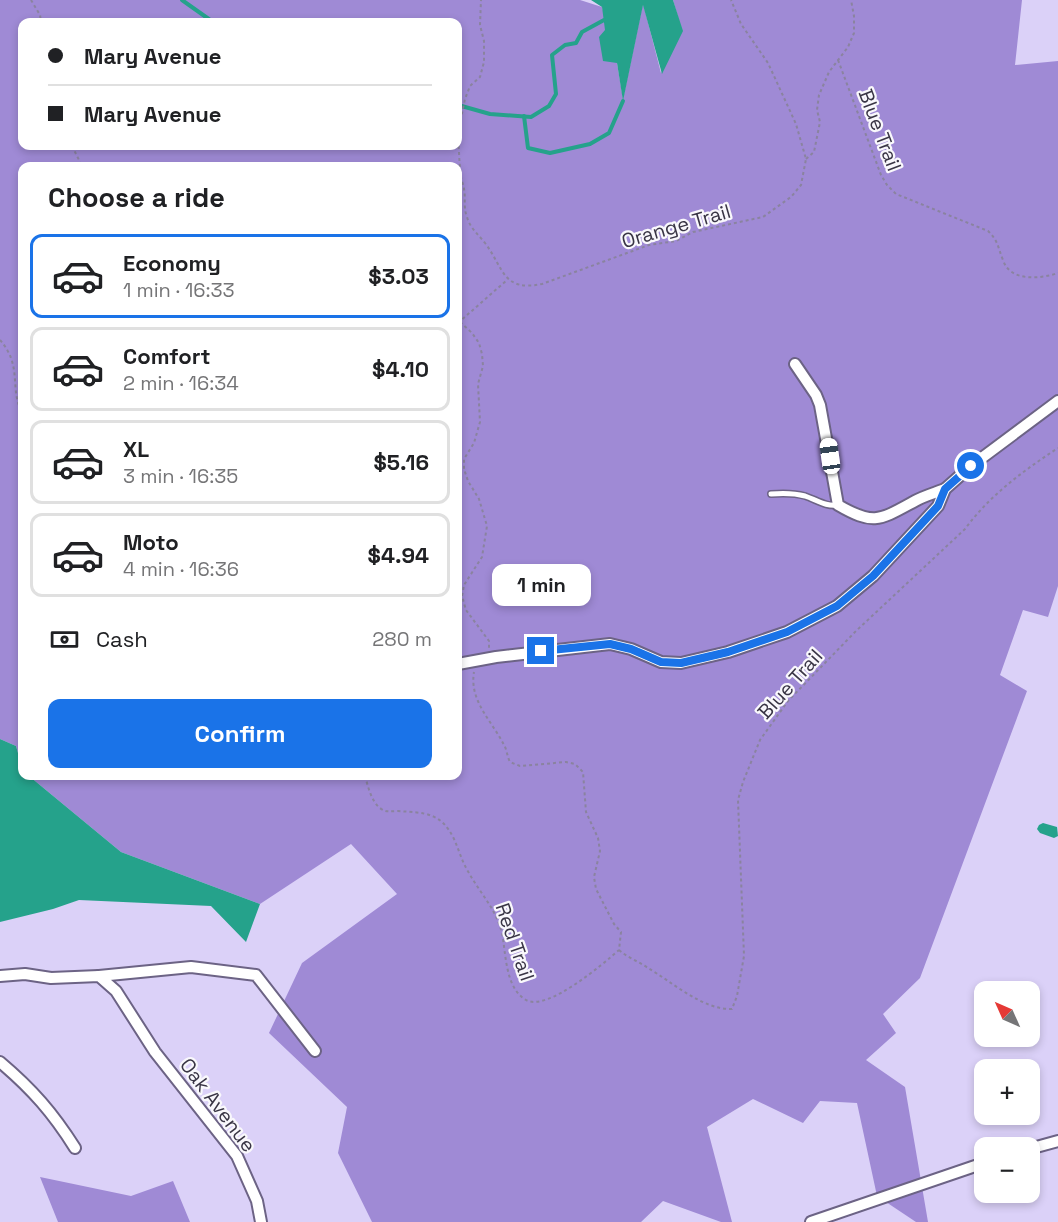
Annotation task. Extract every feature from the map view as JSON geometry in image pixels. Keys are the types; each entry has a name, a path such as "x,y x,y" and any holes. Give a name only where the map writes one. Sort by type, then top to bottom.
{"street":[{"path":"795,364 820,405 838,505 854,514 874,519 891,515 921,498 945,489 971,466 1058,401"},
{"path":"462,663 610,644 631,649 661,662 681,663 728,652 787,632 837,606 873,576 938,506 945,489"},
{"path":"0,976 25,974 51,978 99,976 191,967 256,975 315,1051"},
{"name":"Oak Avenue","path":"99,976 116,991 152,1047 237,1156 257,1201 261,1222"},
{"path":"0,1062 40,1099 75,1148"},
{"path":"1040,1146 1058,1140"},
{"path":"811,1222 974,1167"}],"lane":[{"path":"771,494 784,492 803,495 830,506 838,505"}],"path":[{"path":"31,0 40,18"},
{"path":"462,114 470,86 480,77 484,62 484,41 480,25 481,0"},
{"path":"731,0 741,24 768,63 779,86 796,124 806,159 814,152 820,122 817,110 819,95 829,72 848,47 854,33 851,0"},
{"name":"Blue Trail","path":"838,60 881,175 896,194 988,231 995,238 1007,270 1018,276 1047,277 1058,273"},
{"name":"Orange Trail","path":"508,279 518,285 530,287 649,245 676,241 693,232 763,217 791,197 801,185 806,159"},
{"path":"462,181 467,218 474,231 486,243 501,272 508,279 462,320"},
{"path":"462,325 472,333 479,343 483,366 478,384 480,422 474,443 464,459 464,469 479,499 487,526 482,557 464,585 462,596 466,610 489,641 489,652 473,674 472,685 476,699 505,747 510,762 520,766 566,762 575,764 583,772 586,812 598,838 600,851 594,877 596,889 614,924 621,932 619,950"},
{"path":"0,340 10,353 15,366 18,405"},
{"name":"Blue Trail","path":"619,950 681,988 691,997 724,1009 732,1009 737,996 744,956 738,800 760,740 789,701 856,631 965,529 978,511 1002,488 1058,448"},
{"name":"Red Trail","path":"366,780 372,799 379,808 386,812 424,813 437,816 448,828 470,875 494,912 501,930 514,989 526,1000 536,1002 549,999 585,978 619,950"}],"shaded area":[{"path":"0,0 580,0 602,7 617,63 623,99 643,3 661,73 682,31 673,0 1022,0 1015,65 1058,61 1058,586 1048,617 1023,610 1000,675 1027,691 920,978 883,1014 896,1033 866,1060 905,1087 928,1222 916,1222 877,1196 857,1103 820,1101 803,1123 753,1099 707,1127 732,1222 721,1222 663,1201 641,1222 372,1222 338,1153 347,1107 269,1033 302,963 397,894 351,844 260,904 121,852 34,780 462,780 462,162 18,162 18,753 16,746 0,739"},
{"path":"591,0 673,0 683,31 662,74 643,5 623,101 617,63 603,61 599,37 605,30 602,7"},
{"path":"0,739 16,746 18,780 34,780 121,852 260,904 246,942 211,906 79,900 0,922"},
{"path":"1043,823 1057,827 1058,836 1054,838 1040,833 1037,829"},
{"path":"40,1177 131,1196 173,1181 190,1222 58,1222"}],"waterway":[{"path":"182,0 207,18"},
{"path":"462,106 490,114 531,117 549,106 556,94 552,55 565,45 576,43 582,32 604,20"},
{"path":"524,116 528,148 550,153 590,144 609,133 623,101"}],"route":[{"path":"541,651 610,644 631,649 661,662 681,663 728,652 787,632 837,606 873,576 938,506 945,489 971,466"}]}
